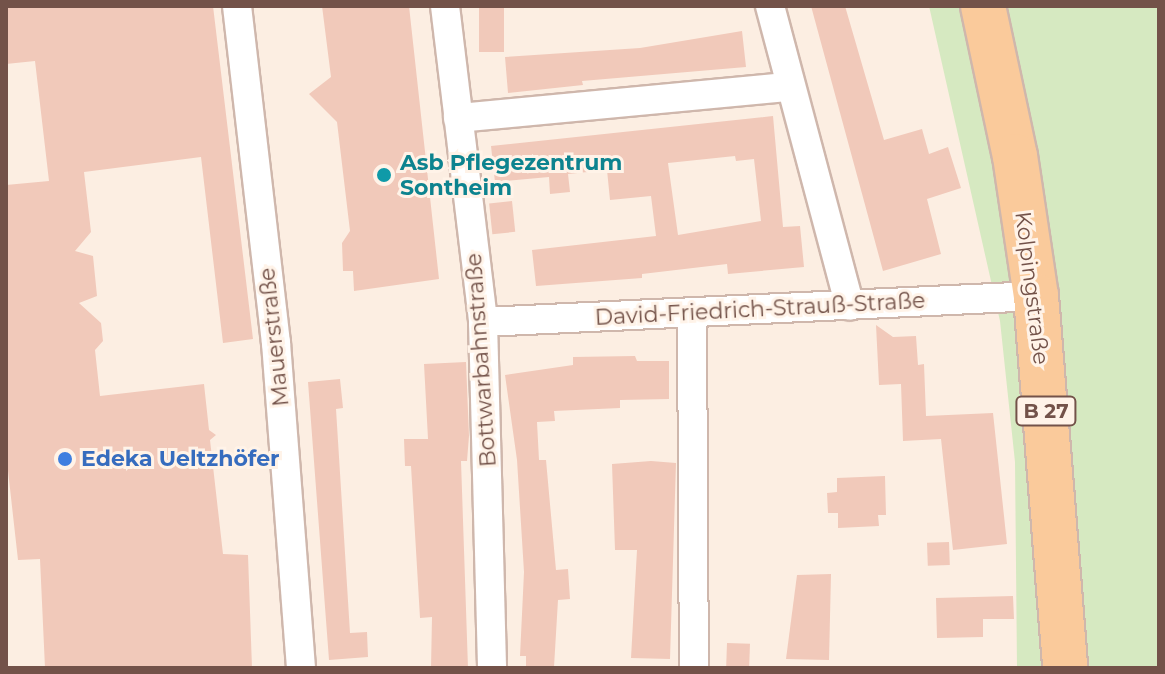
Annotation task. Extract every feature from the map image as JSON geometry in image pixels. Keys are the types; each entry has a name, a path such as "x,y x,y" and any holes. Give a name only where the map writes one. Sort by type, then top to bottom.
{"main road":[{"name":"Kolpingstraße","path":"983,6 1015,156 1036,296 1065,668"}],"street":[{"name":"Mauerstraße","path":"237,6 276,343 301,668"},
{"name":"Bottwarbahnstraße","path":"445,6 483,322 492,668"},
{"path":"770,6 789,87 850,306"},
{"path":"458,118 789,87"},
{"name":"David-Friedrich-Strauß-Straße","path":"483,322 1036,296"},
{"path":"692,312 694,668"}],"green space":[{"path":"929,6 1159,6 1159,668 1017,668 1015,462 1000,321"}],"building":[{"path":"6,6 213,6 253,339 223,343 201,157 84,172 91,232 75,251 93,256 97,296 79,303 101,323 103,341 95,350 100,396 204,384 209,430 216,435 210,440 223,554 248,555 252,668 45,668 40,559 18,560 6,453 6,185 49,181 35,61 6,64"},
{"name":"Asb Pflegezentrum Sontheim","path":"322,6 409,6 439,279 354,291 353,271 343,271 342,243 350,231 337,122 309,94 331,77"},
{"path":"479,6 504,6 504,52 479,52"},
{"path":"811,6 845,6 884,140 922,129 929,154 948,147 961,188 927,199 941,254 883,271"},
{"path":"742,31 746,67 582,81 583,85 508,93 505,57 640,48"},
{"path":"773,116 783,227 800,226 804,267 728,274 727,264 642,274 642,278 536,286 532,250 656,236 651,196 610,200 607,170 568,174 570,192 550,194 549,177 495,182 491,146","holes":["735,156 736,161 754,159 761,221 678,235 668,163"]},
{"path":"512,201 515,232 492,234 489,203"},
{"path":"876,325 893,337 916,336 918,365 924,364 926,416 993,413 1007,544 953,550 941,439 903,441 901,384 879,385"},
{"path":"635,356 637,361 669,361 669,399 620,400 620,408 554,411 555,421 537,422 539,460 546,460 556,570 568,569 570,599 558,600 554,667 526,668 526,656 520,656 524,572 517,460 505,375 573,365 573,357"},
{"path":"466,362 469,436 467,461 461,461 468,668 431,668 432,617 420,618 411,466 405,466 404,439 428,439 424,364"},
{"path":"340,379 343,408 336,409 350,633 367,632 368,657 329,660 308,382"},
{"path":"676,463 670,659 631,658 637,550 615,550 612,464"},
{"path":"885,476 886,515 878,515 879,526 838,528 838,513 828,513 827,493 837,492 837,478"},
{"path":"949,542 950,565 928,566 927,543"},
{"path":"831,574 829,660 786,659 797,575"},
{"path":"1013,596 1014,619 983,619 983,637 937,638 936,598"},
{"path":"727,643 750,644 749,667 726,666"}],"place":[{"name":"Asb Pflegezentrum Sontheim","path":"384,175"},
{"name":"Edeka Ueltzhöfer","path":"65,459"}]}
